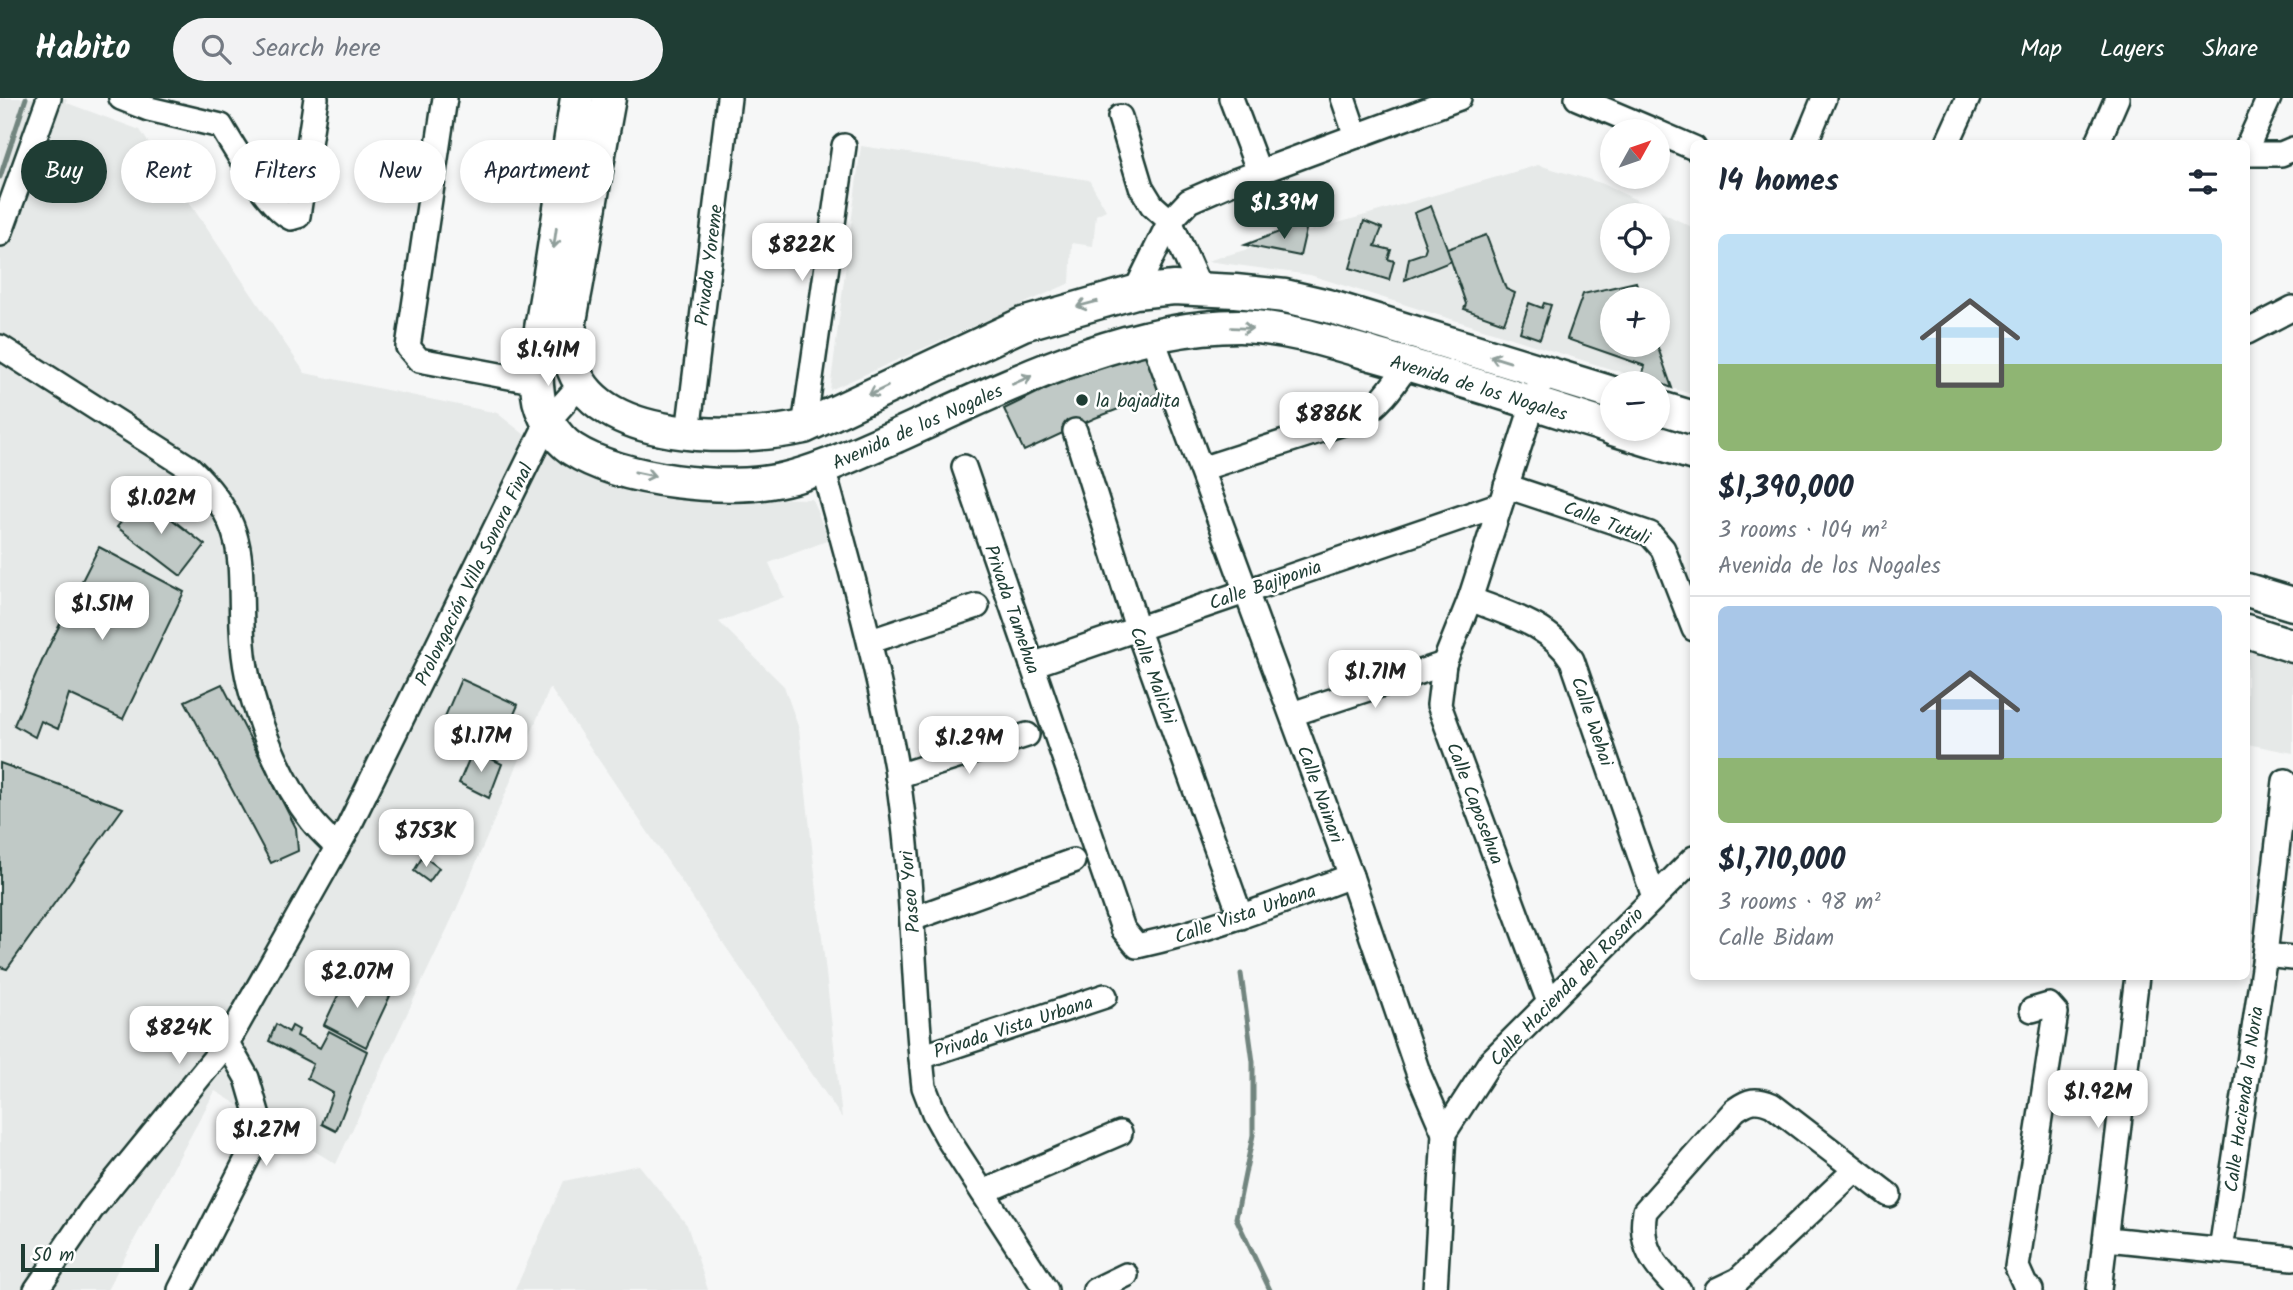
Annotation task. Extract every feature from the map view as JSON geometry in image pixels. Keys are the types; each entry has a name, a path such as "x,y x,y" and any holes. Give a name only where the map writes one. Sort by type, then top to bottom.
{"main road":[{"name":"Avenida de los Nogales","path":"577,98 546,300 537,382 538,398 548,421 569,447 597,463 659,477 744,484 783,480 823,468 1035,374 1152,337 1238,326 1305,335 1600,424"},
{"path":"581,384 571,361 571,323 608,98"},
{"name":"Avenida de los Nogales","path":"581,384 605,407 668,430 741,436 772,433 804,426 1023,324 1135,292 1174,288 1285,296 1328,306 1600,390"},
{"path":"1670,411 1690,417"},
{"path":"597,463 621,414"},
{"name":"Avenida de los Nogales","path":"1653,441 1690,453"},
{"path":"2250,591 2293,604"},
{"path":"2250,632 2293,646"}],"street":[{"path":"0,234 49,98"},
{"path":"121,98 149,109 221,127 280,210 289,218 298,216 316,98"},
{"path":"445,98 408,347 419,360 537,382"},
{"name":"Privada Yoreme","path":"688,433 729,98"},
{"path":"1231,98 1259,172"},
{"path":"1343,98 1356,136"},
{"path":"1135,292 1170,221 1189,201 1259,172 1459,98"},
{"path":"1577,98 1626,119"},
{"path":"1807,140 1825,98"},
{"path":"1949,140 1969,98"},
{"path":"2099,140 2117,98"},
{"path":"2250,140 2269,98"},
{"path":"1120,117 1141,187 1152,205 1170,221 1200,289"},
{"path":"1670,138 1690,146"},
{"path":"804,426 844,146"},
{"path":"2250,154 2281,154 2293,149"},
{"path":"2250,330 2293,308"},
{"name":"Calle Nainari","path":"1152,337 1351,876 1419,1075 1444,1133"},
{"path":"0,347 190,468 209,486 224,508 236,531 241,555 243,644 257,708 283,776 312,822 337,847"},
{"path":"1201,470 1356,418 1372,410 1386,396 1408,364"},
{"name":"Calle Caposehua","path":"1543,373 1470,598 1444,664 1439,705 1549,1002"},
{"name":"Prolongación Villa Sonora Final","path":"36,1290 90,1210 227,1044 337,847 548,421 581,384"},
{"name":"Calle Malichi","path":"1076,431 1138,631 1241,917"},
{"name":"Privada Tamehua","path":"964,467 1122,929 1137,946"},
{"name":"Paseo Yori","path":"823,468 871,641 897,776 912,919 924,1087 934,1113 1046,1290"},
{"name":"Calle Bajiponia","path":"1032,664 1138,631 1502,496"},
{"name":"Calle Tutuli","path":"1502,496 1650,534 1663,549 1690,619"},
{"name":"Calle Wehai","path":"1470,598 1546,630 1563,645 1572,660 1654,897"},
{"path":"871,641 977,606"},
{"path":"1292,714 1444,664"},
{"path":"897,776 1027,735"},
{"name":"Calle Hacienda la Noria","path":"2221,1251 2286,832 2285,781"},
{"path":"912,919 1073,861"},
{"name":"Calle Hacienda del Rosario","path":"1435,1290 1444,1133 1490,1062 1690,862"},
{"name":"Calle Vista Urbana","path":"1137,946 1175,938 1241,917 1351,876"},
{"path":"2265,955 2293,958"},
{"path":"2099,1290 2137,980"},
{"name":"Privada Vista Urbana","path":"920,1057 1105,996"},
{"path":"2031,1290 2025,1285 2017,1267 2056,1013 2049,1005 2032,1010"},
{"path":"180,1290 250,1153 260,1123 247,1078 227,1044"},
{"path":"1679,1290 1645,1246 1642,1229 1645,1212 1735,1110 1748,1101 1759,1099 1772,1105 1854,1171 1889,1195"},
{"path":"984,1192 1120,1133"},
{"path":"1717,1290 1738,1280 1854,1171"},
{"path":"2107,1239 2293,1258"},
{"path":"1095,1290 1126,1275"}],"shaded area":[{"path":"0,98 66,98 67,103 140,130 147,140 121,140 121,203 190,203 305,373 497,413 558,461 643,496 812,499 829,540 769,563 784,597 719,622 784,686 799,729 842,1118 550,688 457,908 336,1164 215,1091 107,1290 0,1290"},
{"path":"861,146 1089,180 1106,210 1096,215 1093,246 1072,243 1070,283 830,390"},
{"path":"1538,165 1600,183 1600,189 1613,189 1642,203 1600,203 1600,273 1670,273 1670,216 1690,226 1690,394 1670,388 1670,371 1617,371 1310,275 1207,261"},
{"path":"2250,646 2293,658 2293,753 2250,745"},
{"path":"639,1165 687,1225 708,1290 515,1290 564,1181"}],"building":[{"path":"1431,206 1452,261 1405,280 1409,258 1424,253 1426,247 1414,213"},
{"path":"1308,221 1300,256 1245,245"},
{"path":"1364,221 1382,228 1375,246 1391,250 1388,259 1394,261 1389,280 1350,268"},
{"path":"1486,235 1506,289 1515,293 1504,323 1464,309 1466,304 1447,249"},
{"path":"1636,282 1638,287 1614,287"},
{"path":"1600,290 1600,350 1567,339 1583,294"},
{"path":"1529,303 1542,308 1544,303 1551,305 1540,339 1520,332"},
{"name":"la bajadita","path":"1152,337 1166,391 1095,418 1024,451 1004,409"},
{"path":"1619,357 1661,357 1666,371 1644,371 1645,366"},
{"path":"142,496 205,545 181,576 117,527"},
{"path":"99,547 184,592 123,719 69,694 58,729 41,721 35,737 14,725 46,652"},
{"path":"461,679 518,705 494,761 438,733"},
{"path":"222,684 296,828 298,851 271,863 185,701"},
{"path":"473,750 502,764 489,798 459,783"},
{"path":"0,763 123,808 7,969 0,967"},
{"path":"423,856 439,868 429,882 414,871"},
{"path":"348,974 390,996 366,1047 324,1025"},
{"path":"276,1024 289,1032 292,1026 299,1030 297,1036 320,1048 329,1031 367,1051 336,1131 322,1124 333,1093 307,1078 313,1064 269,1041"}],"waterway":[{"path":"0,177 26,98"},
{"path":"1241,974 1253,1062 1253,1135 1236,1218 1270,1290"}],"place":[{"name":"la bajadita","path":"1082,400"}]}
